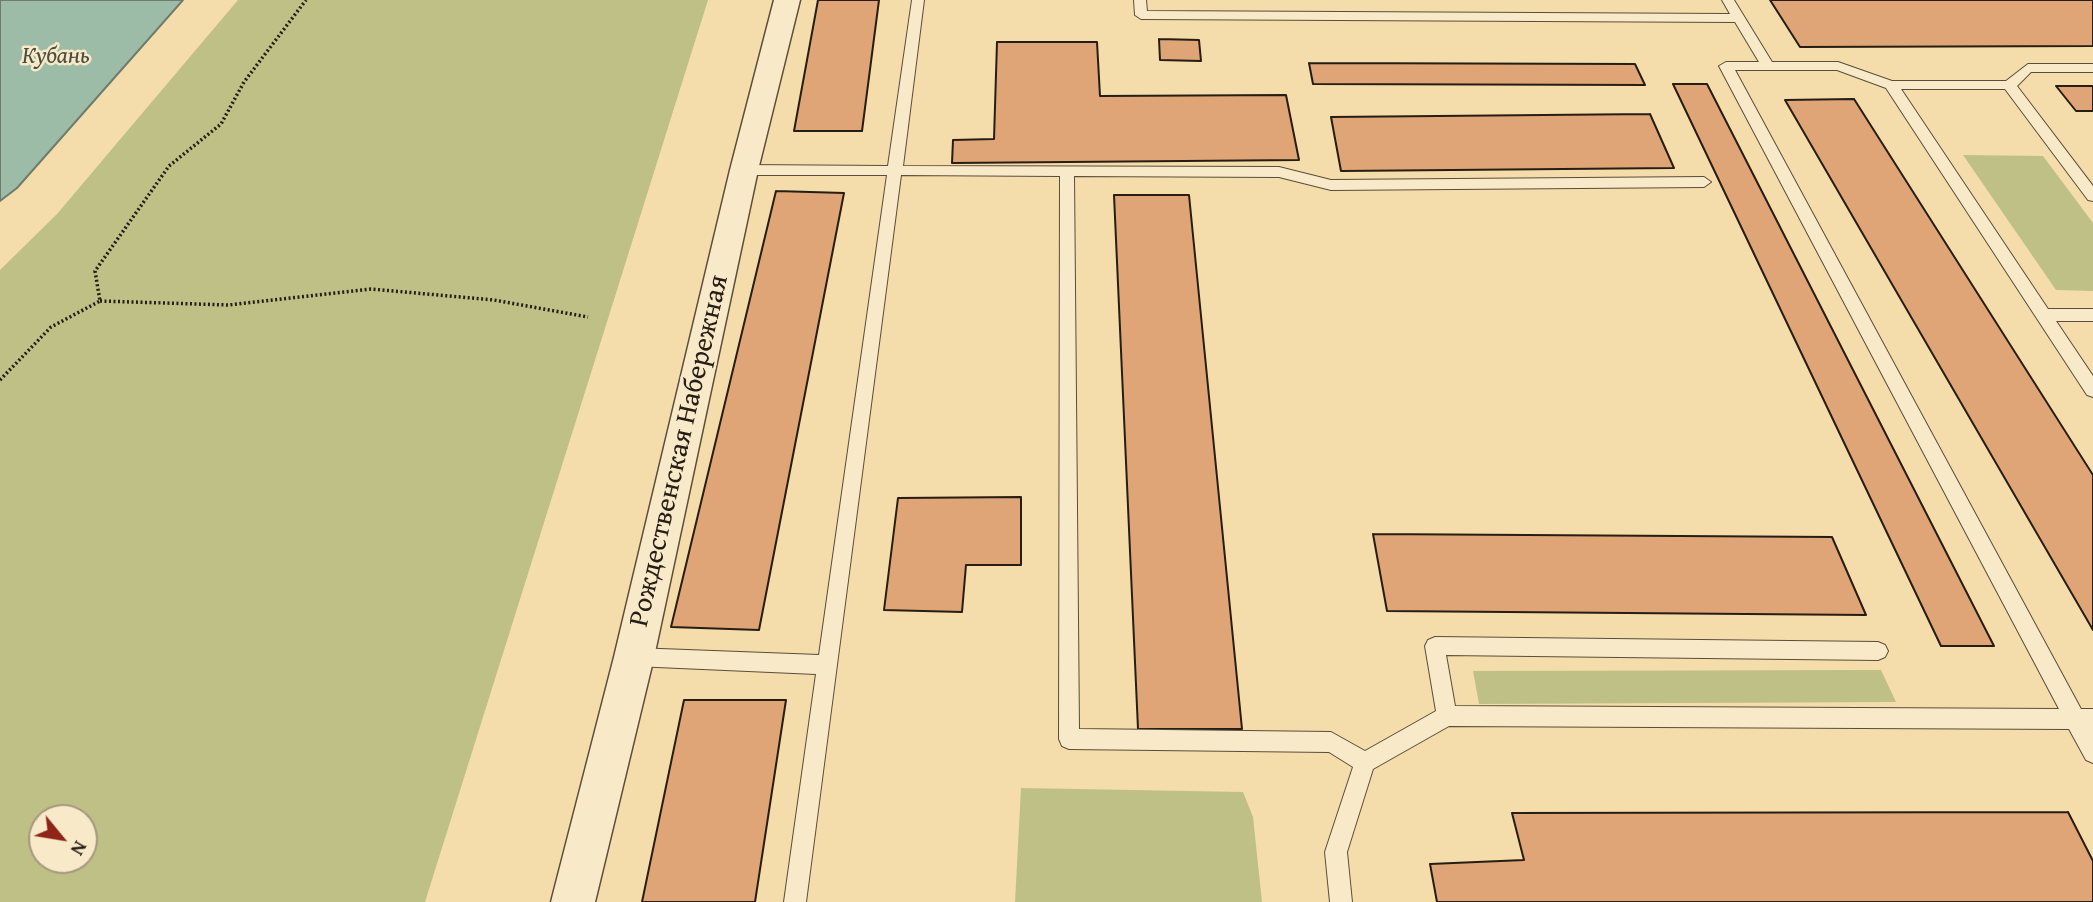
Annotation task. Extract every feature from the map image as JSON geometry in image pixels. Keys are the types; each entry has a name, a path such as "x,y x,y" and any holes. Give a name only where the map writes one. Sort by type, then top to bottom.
{"street":[{"name":"Рождественская Набережная","path":"573,902 634,657 744,170 787,0"}],"lane":[{"path":"795,902 918,0"},
{"path":"1140,0 1141,15 1739,18"},
{"path":"1728,0 1768,66"},
{"path":"2093,68 2028,68 2009,85 1891,85 1838,66 1726,66 2085,719 2093,753"},
{"path":"1891,85 2093,390"},
{"path":"2009,85 2093,196"},
{"path":"744,170 1279,172 1331,186 1704,182"},
{"path":"1067,172 1069,739 1331,742 1365,762"},
{"path":"2043,315 2093,314"},
{"path":"1447,716 1435,646 1878,651"},
{"path":"634,657 828,665"},
{"path":"1341,902 1336,852 1365,762 1447,716 2085,719"}],"path":[{"path":"100,301 95,271 169,166 221,124 244,82 306,0"},
{"path":"0,380 51,327 100,301 229,305 371,289 494,300 588,317"}],"green space":[{"path":"238,0 708,0 425,902 0,902 0,270 57,214"},
{"path":"1963,155 2043,156 2093,223 2093,291 2056,290"},
{"path":"1881,670 1896,702 1479,704 1473,671"},
{"path":"1021,788 1243,792 1253,817 1262,902 1015,902"}],"water":[{"name":"Кубань","path":"0,0 183,0 17,188 0,201"}],"building":[{"path":"818,0 879,0 862,131 794,131"},
{"path":"1770,0 2093,0 2093,46 1800,47"},
{"path":"1159,39 1199,40 1201,61 1160,60"},
{"path":"997,42 1097,42 1100,96 1286,95 1299,160 952,163 953,140 994,139"},
{"path":"1309,63 1635,64 1645,85 1313,84"},
{"path":"1673,84 1707,84 1994,646 1941,646"},
{"path":"2056,86 2093,86 2093,111 2076,111"},
{"path":"1854,99 2093,475 2093,630 1785,100"},
{"path":"1650,114 1674,168 1341,171 1331,117"},
{"path":"776,191 844,193 759,630 671,627"},
{"path":"1114,195 1189,195 1242,729 1138,729"},
{"path":"1021,497 1021,565 966,565 962,612 884,610 898,498"},
{"path":"1373,534 1832,537 1866,615 1387,611"},
{"path":"684,700 786,700 755,902 642,902"},
{"path":"2068,812 2093,861 2093,902 1437,902 1430,864 1524,860 1512,813"}]}
